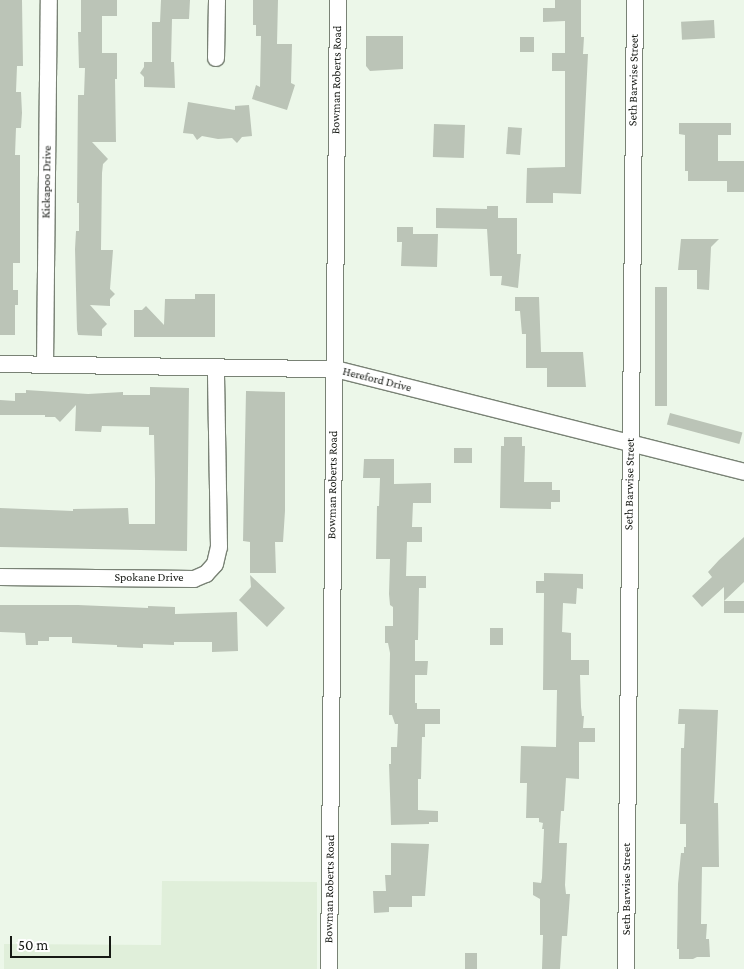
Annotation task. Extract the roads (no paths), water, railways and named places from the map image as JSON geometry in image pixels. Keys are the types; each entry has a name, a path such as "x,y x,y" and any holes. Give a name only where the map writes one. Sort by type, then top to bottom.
{"street":[{"name":"Kickapoo Drive","path":"45,364 49,0"},
{"path":"216,58 217,0"},
{"name":"Bowman Roberts Road","path":"329,969 338,0"},
{"name":"Seth Barwise Street","path":"626,969 635,0"},
{"name":"Hereford Drive","path":"0,364 335,369 744,472"},
{"name":"Spokane Drive","path":"0,577 194,578 206,574 215,564 219,547 216,367"}]}
